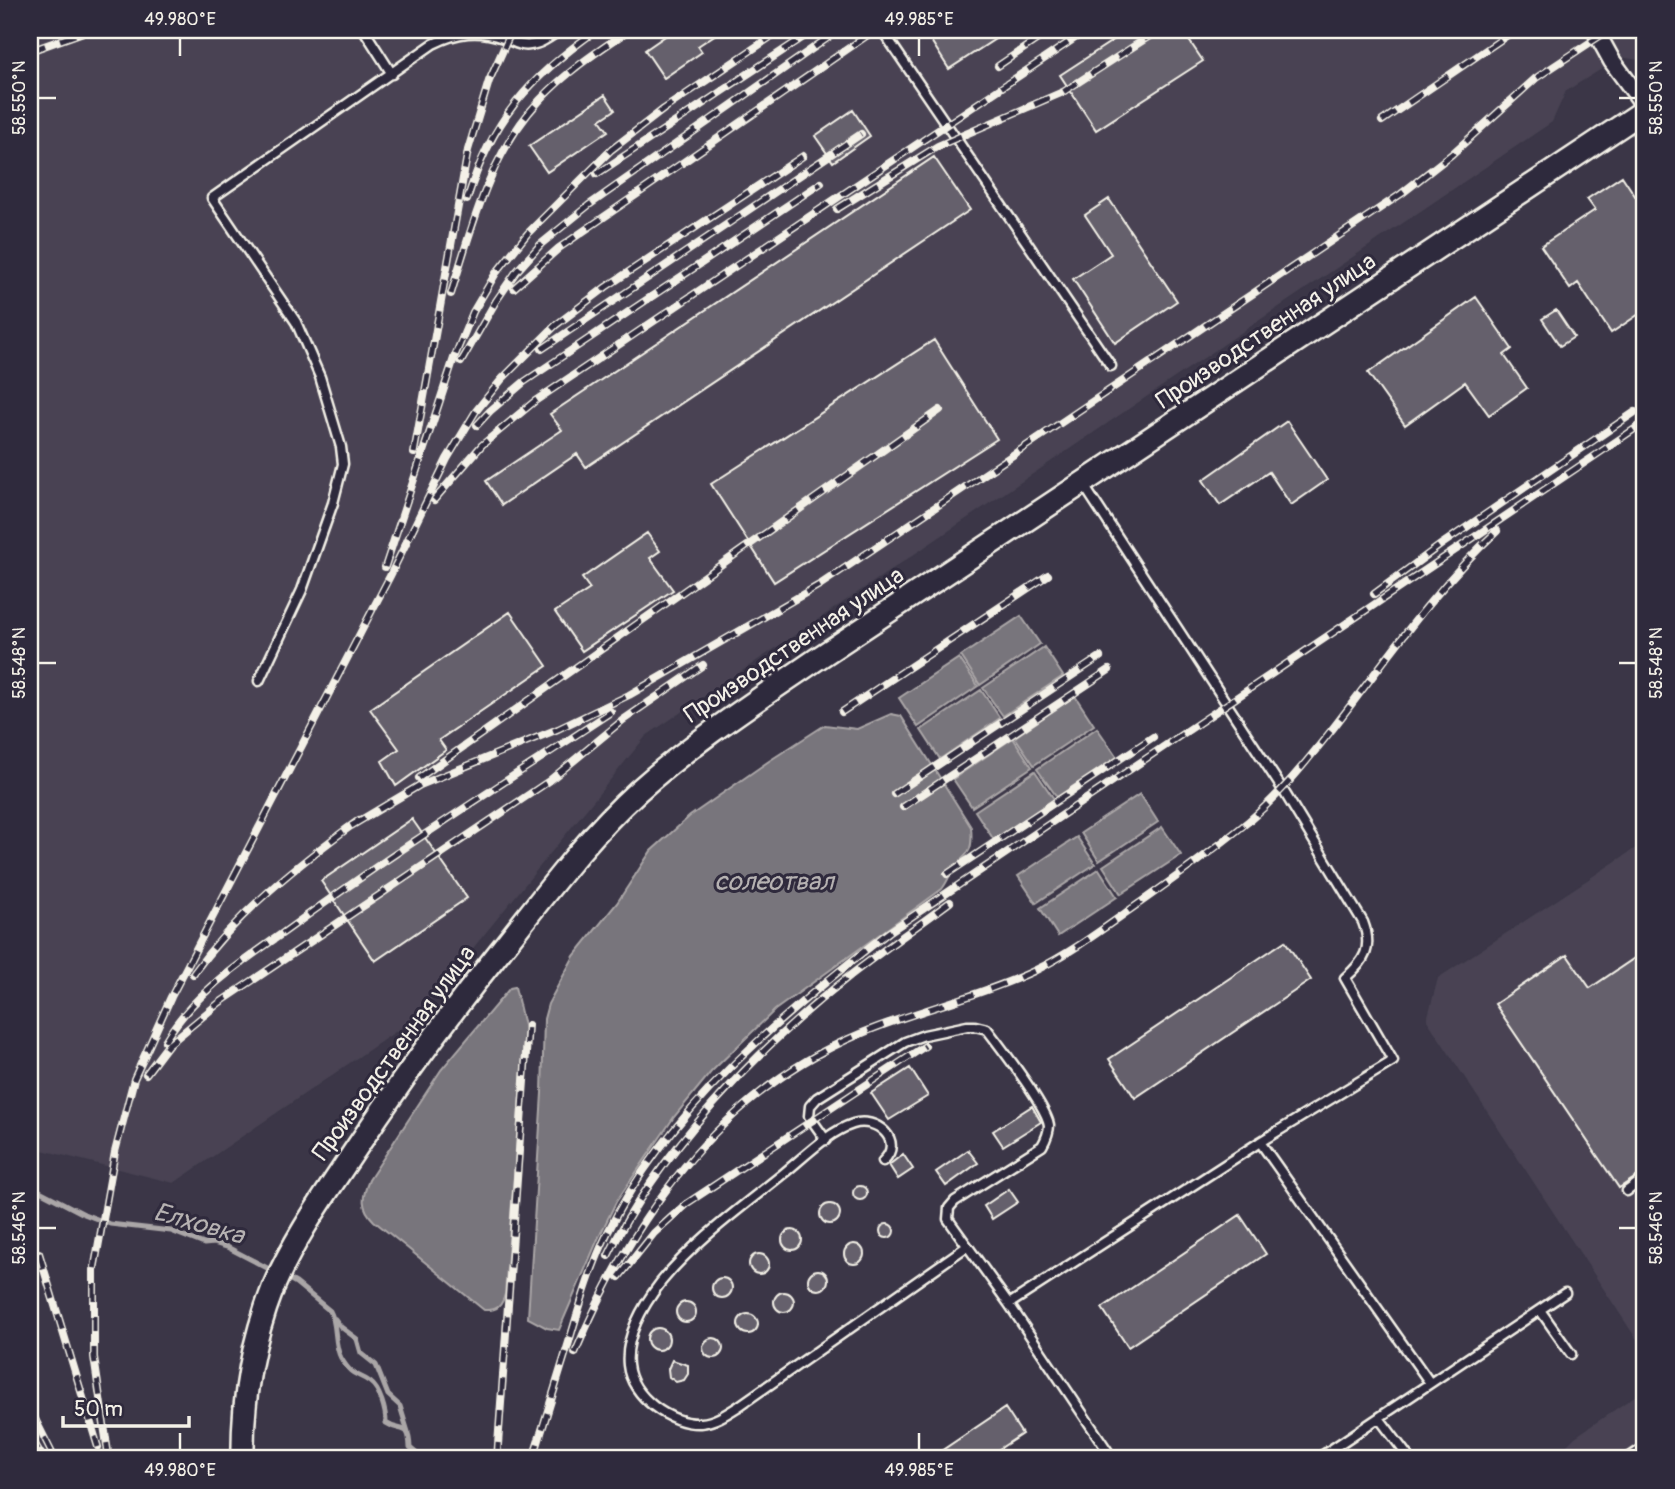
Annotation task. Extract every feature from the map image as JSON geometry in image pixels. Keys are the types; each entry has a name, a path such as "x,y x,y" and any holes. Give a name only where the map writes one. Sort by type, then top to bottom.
{"main road":[{"name":"Производственная улица","path":"243,1459 250,1373 272,1292 289,1256 404,1076 557,879 595,834 637,792 690,747 747,707 1645,108"}],"street":[{"path":"1595,30 1612,61 1645,108"}],"lane":[{"path":"364,30 392,75"},
{"path":"259,681 302,590 333,503 342,472 341,447 320,377 296,322 212,198 433,44 460,33 482,33 521,45 530,45 541,42 560,30"},
{"path":"883,30 1111,366"},
{"path":"1009,1304 1260,1142 1393,1061 1345,978 1359,966 1365,956 1367,933 1363,922 1283,790 1083,484"},
{"path":"826,1140 809,1116 810,1106 817,1098 914,1039 967,1026 988,1030 1042,1108 1049,1124 1048,1132 1042,1146 955,1201 949,1208 948,1219 1009,1304 1113,1459"},
{"path":"883,1161 891,1152 888,1137 878,1125 866,1122 853,1124 826,1140 704,1238 671,1270 649,1299 630,1341 628,1366 637,1389 658,1409 685,1421 698,1423 718,1418 740,1406 966,1247"},
{"path":"1260,1142 1430,1383"},
{"path":"1627,1191 1645,1178"},
{"path":"1317,1459 1565,1293"},
{"path":"1540,1310 1571,1354"},
{"path":"1379,1418 1410,1459"},
{"path":"1627,1459 1645,1447"}],"shaded area":[{"path":"30,30 1645,30 1645,61 1621,57 1566,91 1552,122 646,736 417,1017 174,1183 30,1147"},
{"path":"1645,842 1645,1352 1427,1020 1438,978"},
{"path":"1645,1389 1645,1459 1567,1459 1566,1446 1575,1437"}],"water":[{"path":"1021,616 1040,644 980,685 961,656"},
{"path":"1044,647 1063,676 1003,716 983,688"},
{"path":"959,658 978,686 918,727 899,698"},
{"path":"981,690 1000,718 940,759 921,730"},
{"path":"1075,696 1094,725 1034,765 1015,737"},
{"name":"солеотвал","path":"891,714 901,716 971,827 971,845 967,854 942,889 775,1010 711,1072 674,1117 616,1202 559,1330 547,1328 528,1318 544,1019 548,1004 574,956 617,903 651,851 690,816 825,725 857,729"},
{"path":"1097,728 1117,757 1057,797 1037,769"},
{"path":"1013,738 1032,767 972,807 953,779"},
{"path":"1035,771 1054,799 994,840 975,811"},
{"path":"1140,794 1158,822 1099,861 1081,833"},
{"path":"1162,827 1181,855 1121,894 1103,866"},
{"path":"1077,837 1095,864 1036,903 1018,876"},
{"path":"1099,869 1117,897 1058,936 1040,908"},
{"path":"515,987 525,1030 505,1294 498,1307 484,1310 374,1221 366,1211 364,1197 369,1180 441,1070 510,988"}],"building":[{"path":"674,30 722,30 698,46 702,52 664,78 645,50"},
{"path":"937,30 1009,30 949,69 928,36"},
{"path":"1129,30 1182,30 1203,61 1096,130 1060,75"},
{"path":"605,95 615,110 600,120 608,131 547,172 529,146"},
{"path":"853,110 870,136 833,162 815,136"},
{"path":"934,157 970,210 586,467 577,454 502,505 486,481 562,430 550,414"},
{"path":"1622,176 1645,211 1645,310 1611,333 1578,283 1570,289 1541,246 1595,210 1587,199"},
{"path":"1109,199 1177,301 1115,343 1073,279 1111,254 1085,215"},
{"path":"1476,297 1512,349 1504,355 1527,388 1489,415 1465,382 1405,425 1368,373"},
{"path":"1556,310 1574,337 1560,346 1542,319"},
{"path":"934,340 997,439 774,582 711,484"},
{"path":"1287,421 1327,480 1291,505 1269,472 1220,505 1203,480"},
{"path":"647,533 660,551 650,558 673,590 582,651 555,612 590,589 582,578"},
{"path":"510,612 547,666 439,740 446,750 396,786 382,761 399,749 370,709"},
{"path":"412,819 467,898 375,961 321,881"},
{"path":"1285,941 1311,980 1135,1098 1109,1059"},
{"path":"1645,951 1645,1171 1619,1188 1495,1004 1567,955 1590,988"},
{"path":"910,1068 928,1096 889,1120 871,1093"},
{"path":"1032,1106 1041,1122 1003,1146 993,1131"},
{"path":"968,1150 978,1163 946,1186 936,1172"},
{"path":"903,1154 913,1169 898,1179 889,1165"},
{"path":"857,1186 863,1186 867,1193 863,1200 857,1200 853,1196 853,1190"},
{"path":"1009,1189 1018,1202 992,1219 984,1206"},
{"path":"826,1204 834,1204 840,1214 834,1224 826,1224 820,1218 820,1210"},
{"path":"1240,1215 1266,1254 1128,1347 1102,1308"},
{"path":"887,1224 892,1226 892,1236 887,1238 882,1236 880,1231 882,1226"},
{"path":"788,1230 796,1230 802,1240 796,1250 788,1250 782,1244 782,1236"},
{"path":"850,1244 858,1244 864,1254 858,1264 850,1264 844,1258 844,1250"},
{"path":"755,1254 763,1254 769,1264 763,1274 755,1274 749,1268 749,1260"},
{"path":"814,1270 822,1270 828,1280 822,1290 814,1290 808,1284 808,1276"},
{"path":"718,1278 726,1278 732,1288 726,1298 718,1298 712,1292 712,1284"},
{"path":"780,1292 788,1292 794,1302 788,1312 780,1312 774,1306 774,1298"},
{"path":"682,1302 690,1302 696,1312 690,1322 682,1322 676,1316 676,1308"},
{"path":"744,1314 752,1314 758,1324 752,1334 744,1334 738,1328 738,1320"},
{"path":"658,1328 668,1335 669,1339 662,1349 658,1350 648,1343 647,1339 654,1329"},
{"path":"709,1338 717,1338 723,1348 717,1358 709,1358 703,1352 703,1344"},
{"path":"672,1360 688,1365 688,1374 684,1380 676,1382 669,1377 668,1369"},
{"path":"1005,1408 1022,1434 984,1459 947,1459 941,1451"}],"waterway":[{"name":"Елховка","path":"30,1186 84,1214 110,1224 171,1231 204,1244 214,1243 273,1271"},
{"name":"Елховка","path":"282,1275 330,1311 341,1358 352,1372 374,1385 382,1401 386,1423 406,1431 410,1448 423,1459"},
{"path":"335,1319 357,1339 361,1353 376,1365 388,1395 400,1406 408,1432"}],"railway":[{"path":"30,51 89,30"},
{"path":"414,453 468,150 489,81 512,30"},
{"path":"467,200 488,146 516,103 552,65 597,30"},
{"path":"451,294 485,191 508,143 540,100 561,80 629,30"},
{"path":"385,567 454,358 473,312 496,273 528,233 611,150 664,109 781,30"},
{"path":"461,362 496,301 516,272 541,244 589,205 839,30"},
{"path":"514,288 559,248 875,30"},
{"path":"998,66 1051,30"},
{"path":"434,500 482,445 535,401 1087,30"},
{"path":"837,209 938,146 1063,92 1159,30"},
{"path":"1382,121 1515,30"},
{"path":"351,826 420,785 558,729 629,695 821,584 1401,194 1452,154 1536,78 1609,30"},
{"path":"597,174 808,34"},
{"path":"542,349 861,134"},
{"path":"109,1459 94,1357 94,1270 115,1152 134,1079 171,997 390,576 447,459 476,411 502,379 556,325 606,287 803,156"},
{"path":"477,425 524,382 821,183"},
{"path":"419,778 940,410"},
{"path":"1374,594 1442,544 1635,412"},
{"path":"533,1459 591,1272 608,1232 632,1188 662,1145 695,1105 769,1031 889,932 1645,422"},
{"path":"575,1353 624,1254 653,1208 686,1165 723,1125 764,1089 810,1059 860,1034 1013,980 1060,957 1108,926 1220,844 1261,810 1294,776 1432,600 1497,531"},
{"path":"842,712 1048,575"},
{"path":"894,794 1100,657"},
{"path":"146,1074 168,1045 219,1003 549,781 623,720 703,665"},
{"path":"903,807 1109,670"},
{"path":"165,1041 191,1006 241,963 372,870 611,712"},
{"path":"947,874 1153,737"},
{"path":"193,974 249,910 314,854 359,820"},
{"path":"608,1256 628,1218 653,1180 712,1105 745,1070 779,1036 847,978 950,902"},
{"path":"497,1459 528,1025"},
{"path":"619,1277 654,1233 686,1204 925,1046"},
{"path":"39,1253 98,1447"},
{"path":"30,1409 55,1459"},
{"path":"30,1436 44,1459"}]}
